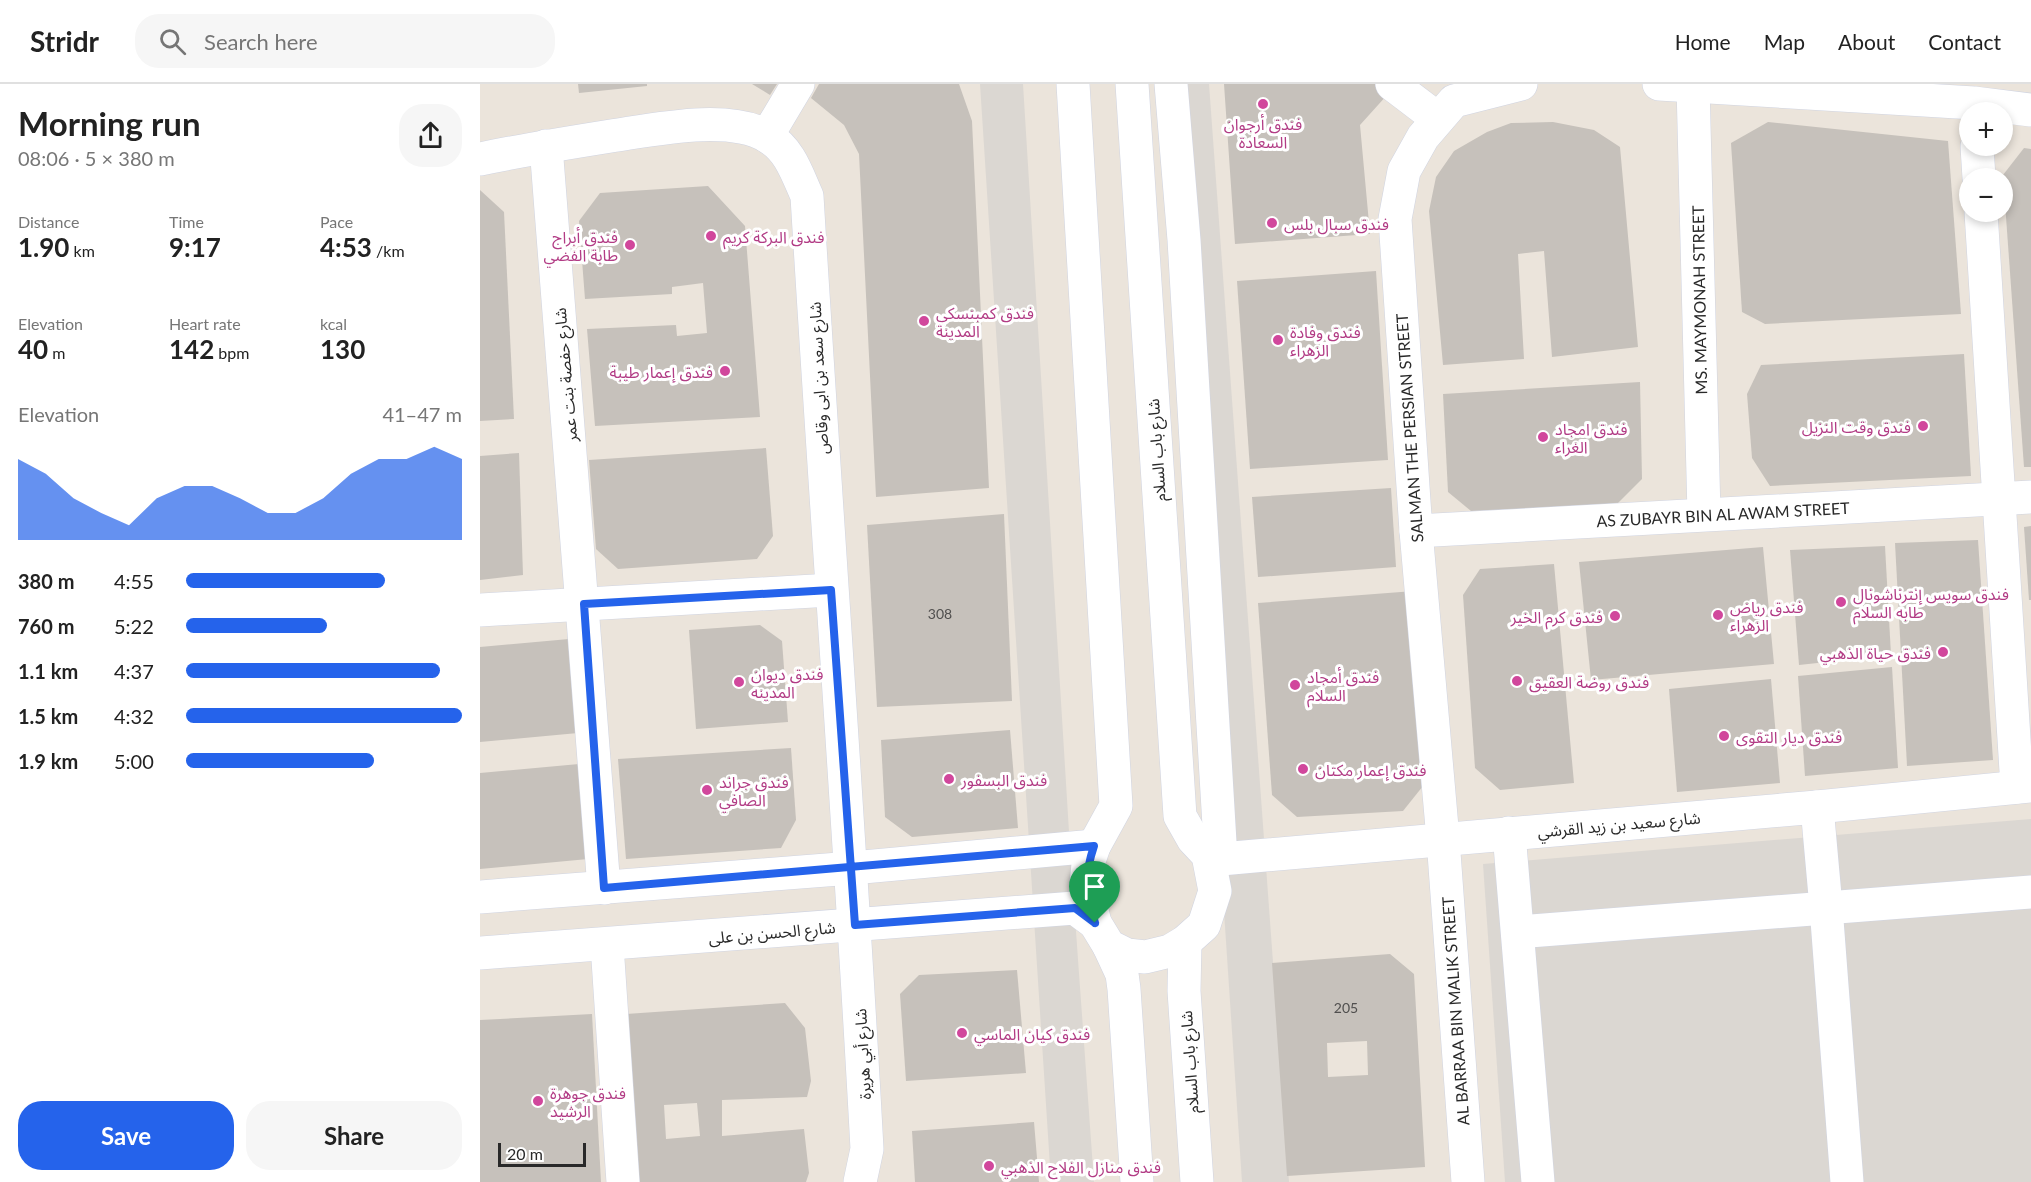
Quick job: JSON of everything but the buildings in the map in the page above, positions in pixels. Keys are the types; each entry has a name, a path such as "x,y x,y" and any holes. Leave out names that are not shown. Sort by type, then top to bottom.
{"street":[{"path":"767,136 798,84"},
{"path":"1073,84 1116,806 1094,846 1088,864 1086,886 1102,934 1122,974 1137,1182"},
{"name":"شارع باب السلام","path":"1132,84 1180,816 1193,839 1215,857"},
{"path":"1171,84 1184,240 1215,857 1215,891 1204,925 1185,942"},
{"path":"1392,84 1438,119"},
{"name":"SALMAN THE PERSIAN STREET","path":"1443,839 1416,531 1395,219 1404,171 1423,137 1454,101 1521,84"},
{"path":"1659,84 1959,107"},
{"name":"MS. MAYMONAH STREET","path":"1693,86 1704,514"},
{"path":"2013,109 2031,110"},
{"name":"شارع سعد بن ابى وقاص","path":"480,159 546,146 686,125 736,126 767,136 790,158 807,196 831,590 855,925"},
{"name":"شارع حفصة بنت عمر","path":"546,146 584,604 604,888"},
{"path":"1982,222 2015,498 2024,786"},
{"name":"AS ZUBAYR BIN AL AWAM STREET","path":"1416,531 2015,498"},
{"path":"480,610 831,590"},
{"name":"شارع سعيد بن زيد القرشي","path":"1215,857 1816,807 2024,786"},
{"path":"1816,807 1847,1182"},
{"path":"1509,833 1538,1182"},
{"name":"AL BARRAA BIN MALIK STREET","path":"1443,839 1468,1182"},
{"path":"480,897 852,868 1094,846"},
{"path":"1518,932 2031,892"},
{"name":"شارع الحسن بن على","path":"480,953 1075,908 1127,955 1145,957 1170,951 1185,942"},
{"name":"شارع أبي هريرة","path":"855,925 867,1149 860,1182"},
{"name":"شارع باب السلام","path":"1185,942 1184,991 1197,1182"},
{"path":"607,945 623,1182"}],"shaded area":[{"path":"980,84 1023,84 1070,848 1094,1182 1051,1182"},
{"path":"1169,84 1209,84 1289,1182 1242,1182"},
{"path":"2031,819 2031,1182 1505,1182 1483,864"}],"place":[{"name":"فندق أرجوان السعادة","path":"1263,104"},
{"name":"فندق سبال بلس","path":"1272,223"},
{"name":"فندق البركة كريم","path":"711,236"},
{"name":"فندق أبراج طابة الفضي","path":"630,245"},
{"name":"فندق كمبنسكي المدينة","path":"924,321"},
{"name":"فندق وفادة الزهراء","path":"1278,340"},
{"name":"فندق إعمار طيبة","path":"725,371"},
{"name":"فندق وقت النزيل","path":"1923,426"},
{"name":"فندق امجاد الغراء","path":"1543,437"},
{"name":"فندق سويس إنترناشونال طابه السلام","path":"1841,602"},
{"name":"فندق رياض الزهراء","path":"1718,615"},
{"name":"فندق كرم الخير","path":"1615,616"},
{"name":"فندق حياة الذهبي","path":"1943,652"},
{"name":"فندق روضة العقيق","path":"1517,681"},
{"name":"فندق ديوان المدينه","path":"739,682"},
{"name":"فندق أمجاد السلام","path":"1295,685"},
{"name":"فندق ديار التقوى","path":"1724,736"},
{"name":"فندق إعمار مكتان","path":"1303,769"},
{"name":"فندق البسفور","path":"949,779"},
{"name":"فندق جراند الصافي","path":"707,790"},
{"name":"فندق كيان الماسي","path":"962,1033"},
{"name":"فندق جوهرة الرشيد","path":"538,1101"},
{"name":"فندق منازل الفلاح الذهبي","path":"989,1166"}],"route":[{"path":"1095,923 1075,908 855,925 852,868 831,590 584,604 604,888 852,868 1094,846 1088,864 1086,886 1095,923"}]}
